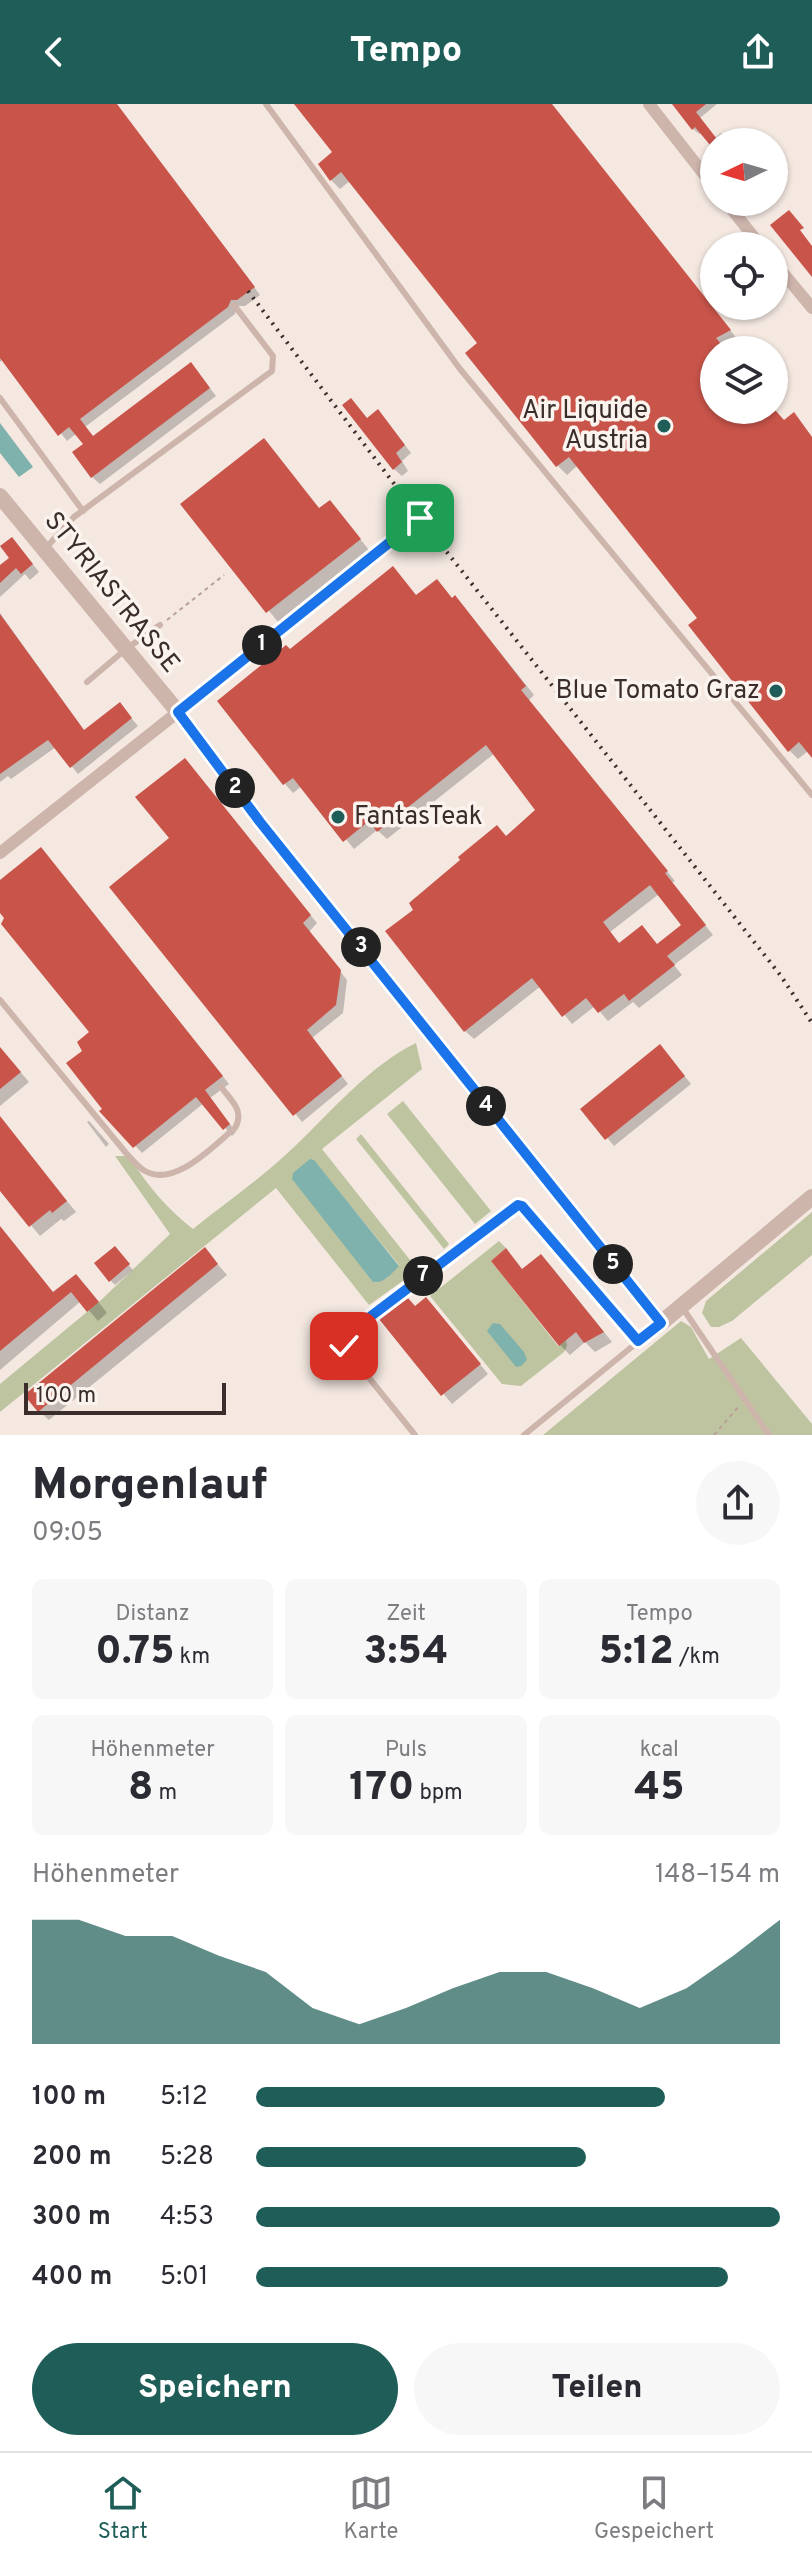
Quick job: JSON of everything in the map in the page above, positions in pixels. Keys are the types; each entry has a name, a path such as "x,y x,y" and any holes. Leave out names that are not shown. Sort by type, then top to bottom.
{"street":[{"path":"649,104 700,169"},
{"path":"737,216 750,232"},
{"path":"788,279 812,308"},
{"name":"STYRIASTRASSE","path":"0,496 178,712 260,822 661,1323"},
{"path":"0,853 178,712"},
{"path":"661,1323 812,1197"}],"lane":[{"path":"266,104 460,369 812,795"},
{"path":"44,550 74,517 272,371 273,356 234,305"},
{"path":"0,398 83,511"},
{"path":"178,712 440,502"},
{"path":"87,682 160,625"},
{"path":"0,1000 126,1153 145,1171 157,1175 191,1165 235,1128 240,1120 239,1113 221,1087"},
{"path":"415,1435 345,1348 344,1339 517,1206 522,1206 638,1341"},
{"path":"682,1307 769,1435"},
{"path":"524,1435 661,1323"}],"path":[{"path":"160,625 224,575"},
{"path":"714,1435 745,1399"}],"green space":[{"path":"416,1043 422,1069 322,1149 418,1270 369,1305 276,1188 0,1412 0,1384 99,1302 170,1234 115,1156 129,1156 158,1196 193,1229 270,1169 352,1090","holes":["312,1159 399,1265 387,1278 375,1283"]},
{"path":"403,1101 491,1211 475,1224 387,1114"},
{"path":"361,1134 449,1244 444,1249 356,1139"},
{"path":"812,1212 812,1255 732,1321 711,1327 702,1313 706,1301"},
{"path":"499,1241 506,1248 491,1261 558,1346 566,1340 567,1346 564,1352 521,1386 502,1384 430,1296"},
{"path":"681,1321 691,1327 709,1359 741,1338 812,1424 812,1435 543,1435"}],"water":[{"path":"0,423 33,467 19,477 0,453"},
{"path":"310,1159 314,1160 399,1266 384,1280 373,1282 292,1179 293,1173"},
{"path":"493,1323 500,1324 524,1352 527,1360 521,1366 516,1367 487,1331"}],"building":[{"path":"0,104 117,104 255,287 237,300 231,300 228,307 80,419 93,436 191,362 210,388 91,478 72,452 83,444 69,427 58,436 0,358"},
{"name":"Air Liquide Austria","path":"294,104 552,104 700,291 700,320 723,320 731,330 720,336 700,336 700,424 788,424 788,417 794,412 812,437 812,758 799,742 788,752 688,625 697,618 569,457 556,467 465,353 477,343 341,172 330,181 318,164 332,152"},
{"path":"672,104 706,104 696,112 708,128 700,128 700,133 695,127 692,130"},
{"path":"788,211 804,228 800,230 812,246 812,277 788,247 788,232 776,232 770,225 781,216 788,216"},
{"path":"351,398 367,418 378,409 405,445 396,453 402,462 393,470 342,405"},
{"path":"264,438 319,508 330,500 361,539 266,613 180,504"},
{"path":"12,537 33,564 21,574 16,568 0,583 0,565 9,558 0,546"},
{"path":"393,566 416,595 437,579 452,598 455,595 526,686 521,690 668,871 665,873 706,925 667,956 675,965 629,1001 624,994 598,1013 586,998 562,1017 532,978 464,1032 385,931 413,910 409,903 497,825 506,836 535,810 486,745 377,832 369,821 343,842 293,778 283,785 217,701 286,645 290,649","holes":["650,885 681,925 657,944 642,925 619,943 603,922"]},
{"path":"0,614 84,730 120,702 132,718 70,768 48,740 0,774"},
{"path":"185,758 311,915 303,923 341,970 336,1005 307,1030 342,1076 293,1116 109,887 169,838 135,797"},
{"path":"41,847 223,1076 205,1090 230,1124 223,1130 196,1097 133,1148 99,1111 102,1109 66,1063 82,1051 77,1042 89,1032 1,924 4,918 0,913 0,880"},
{"path":"660,1044 685,1076 605,1140 580,1109"},
{"path":"0,1047 21,1072 0,1089"},
{"path":"0,1116 67,1201 29,1227 0,1191"},
{"path":"0,1226 53,1292 76,1274 99,1302 87,1312 71,1292 0,1351"},
{"path":"115,1246 130,1264 109,1282 94,1263"},
{"path":"205,1247 218,1264 38,1412 24,1395"},
{"path":"506,1248 522,1269 541,1254 604,1332 584,1343 576,1332 559,1346 491,1261"},
{"path":"426,1297 481,1364 441,1396 379,1319 408,1298 415,1306"}],"railway":[{"path":"248,291 420,518 781,976 812,1023"}],"place":[{"name":"Air Liquide Austria","path":"664,426"},
{"name":"Blue Tomato Graz","path":"776,691"},
{"name":"FantasTeak","path":"338,817"}],"route":[{"path":"344,1346 346,1335 518,1205 638,1341 661,1323 260,822 178,712 420,518"}]}
